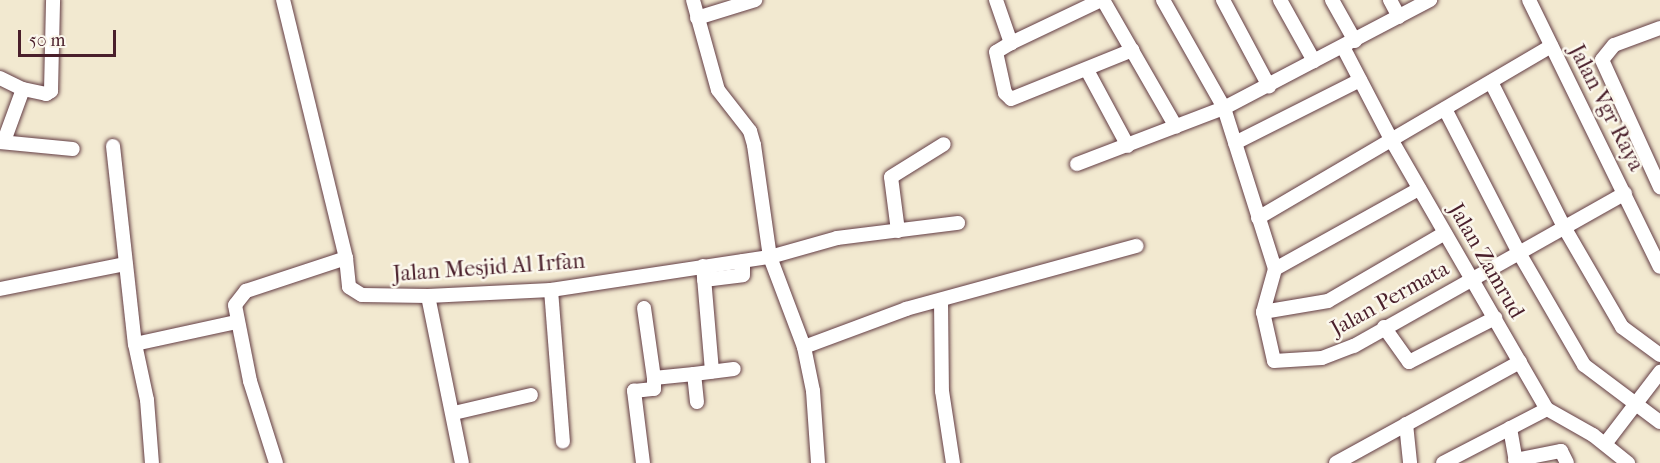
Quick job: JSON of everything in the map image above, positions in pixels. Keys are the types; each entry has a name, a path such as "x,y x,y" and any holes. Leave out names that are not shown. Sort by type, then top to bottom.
{"street":[{"path":"0,78 23,89 46,94 51,91 53,0"},
{"name":"Jalan Mesjid Al Irfan","path":"283,0 346,258 349,287 356,293 428,297 551,290 704,273 837,238 958,223"},
{"path":"693,0 718,90 750,131 754,145 770,257 804,347 813,391 818,463"},
{"path":"697,18 755,0"},
{"path":"996,0 1011,43"},
{"path":"1132,50 1087,70 1008,99 996,52 1102,0 1132,50 1176,126"},
{"path":"1163,0 1224,108 1275,269 1419,189"},
{"path":"1223,0 1269,86"},
{"path":"1280,0 1314,61"},
{"name":"Jalan Zamrud","path":"1332,0 1360,80 1392,141 1547,409 1605,444 1628,463"},
{"path":"1390,0 1399,17"},
{"path":"1077,164 1224,108 1430,0"},
{"name":"Jalan Vgr Raya","path":"1529,0 1660,267"},
{"path":"1660,28 1614,45 1602,60 1660,187"},
{"path":"1258,218 1551,46"},
{"path":"1087,70 1128,146"},
{"path":"1235,143 1360,80"},
{"path":"1491,82 1564,227 1622,327 1660,356"},
{"path":"23,89 2,141 73,148"},
{"path":"1445,109 1518,251 1584,365 1660,422"},
{"path":"898,231 891,177 944,144"},
{"path":"114,146 125,264 135,344 147,399 152,463"},
{"name":"Jalan Permata","path":"1275,269 1263,312 1271,357 1278,361 1322,358 1354,346 1518,251 1625,194"},
{"path":"1263,312 1328,301 1445,233"},
{"path":"804,347 840,331 941,300 1137,246"},
{"path":"276,463 236,322 235,304 246,291 346,258"},
{"path":"0,289 125,264"},
{"path":"704,273 712,372"},
{"path":"551,290 563,442"},
{"path":"428,297 454,413 462,463"},
{"path":"941,300 942,391 953,463"},
{"path":"644,308 654,378 654,389 634,391 644,463"},
{"path":"1384,327 1409,362 1495,318"},
{"path":"135,344 236,322"},
{"path":"1336,463 1351,460 1406,424 1520,362"},
{"path":"654,378 734,369"},
{"path":"1605,444 1660,372"},
{"path":"694,374 697,402"},
{"path":"454,413 531,395"},
{"path":"1443,463 1464,458 1510,428 1547,409"},
{"path":"1406,424 1410,463"},
{"path":"1510,428 1516,461 1561,451 1567,463"}]}
